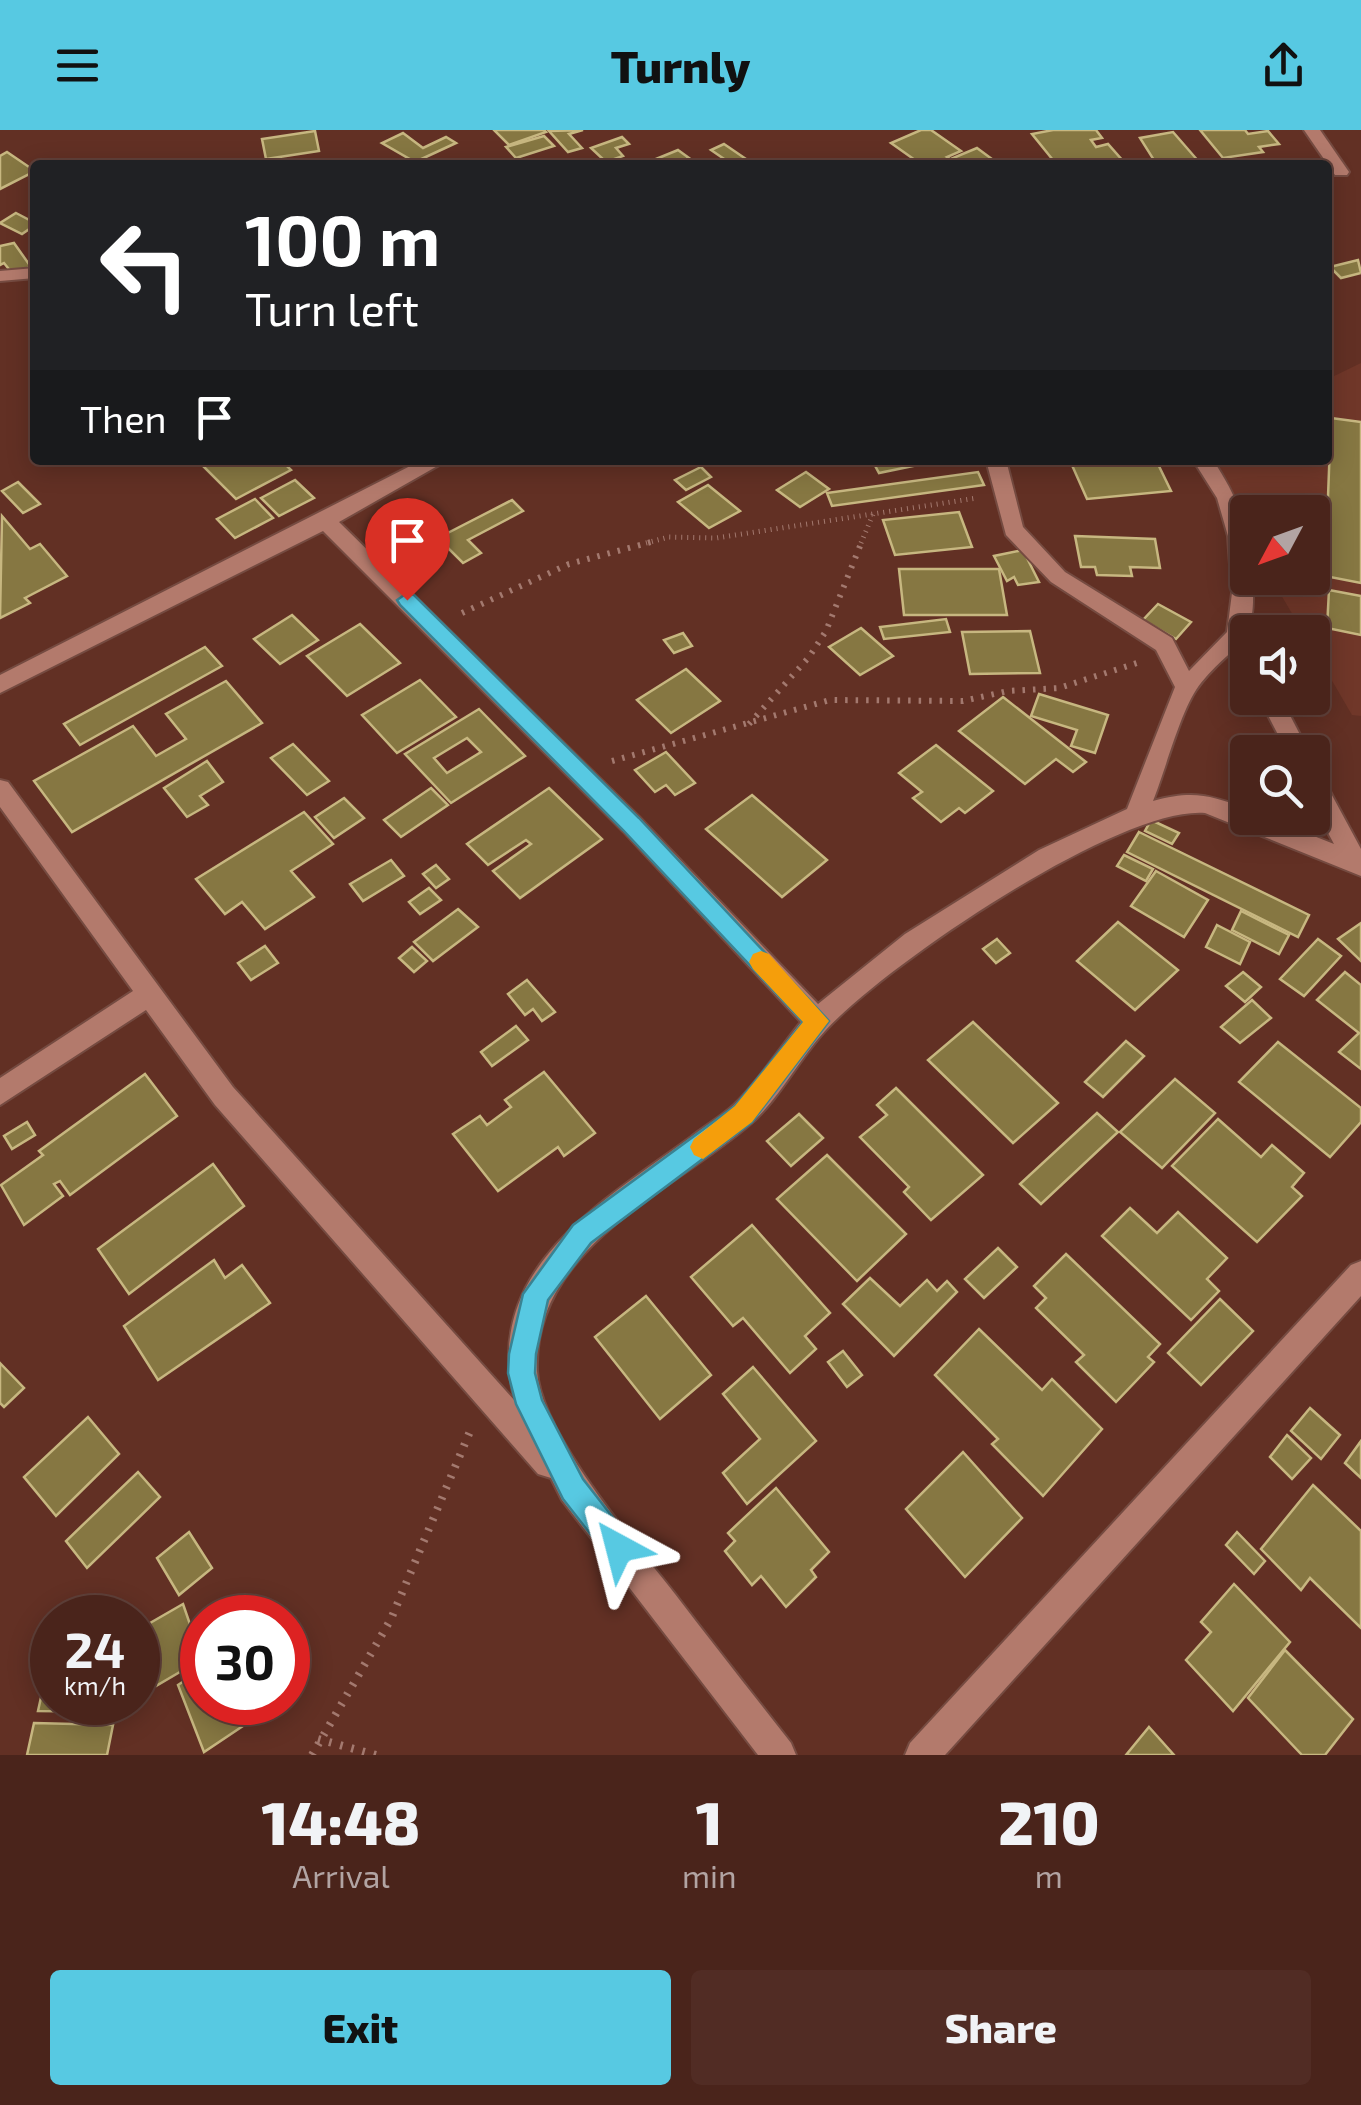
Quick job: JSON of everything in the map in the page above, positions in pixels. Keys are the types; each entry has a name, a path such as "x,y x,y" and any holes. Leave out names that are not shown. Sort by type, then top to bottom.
{"street":[{"path":"1312,130 1328,160"},
{"path":"1334,172 1361,171"},
{"path":"0,276 30,273"},
{"path":"0,684 325,522 429,465"},
{"path":"997,465 1013,530 1043,564 1090,600 1146,631 1170,651 1186,687"},
{"path":"1207,465 1227,498 1238,536 1243,594 1240,615"},
{"path":"325,522 578,770 818,1021"},
{"path":"1136,815 1186,687 1230,641"},
{"path":"0,789 224,1096 573,1489 779,1755"},
{"path":"573,1489 530,1404 522,1373 528,1316 536,1294 582,1234 744,1114 818,1021 958,912 1048,857 1164,805 1206,804 1358,865"},
{"path":"1330,813 1358,865"},
{"path":"0,1093 149,994"},
{"path":"922,1755 1361,1274"}],"path":[{"path":"434,627 569,564 669,537 716,538 1002,495"},
{"path":"748,725 809,657 826,631 874,512"},
{"path":"578,770 830,700 963,701 1060,688 1170,651"},
{"path":"312,1755 392,1619 472,1425"},
{"path":"318,1739 376,1755"}],"shaded area":[{"path":"1361,363 1361,716 1352,715 1330,677 1330,615 1293,615 1281,595 1330,595 1330,495 1230,495 1230,510 1204,465 1332,465 1332,377"}],"building":[{"path":"494,130 544,130 546,132 509,145"},
{"path":"583,130 569,134 582,148 568,152 549,131"},
{"path":"921,130 931,130 961,151 947,157 951,160 915,160 891,143"},
{"path":"1096,130 1102,138 1091,140 1096,147 1108,144 1122,160 1053,160 1032,134"},
{"path":"1200,130 1245,130 1248,134 1268,131 1279,144 1259,147 1263,152 1223,158"},
{"path":"315,131 319,151 266,159 262,139"},
{"path":"1173,132 1197,160 1154,160 1140,138"},
{"path":"403,133 423,148 446,137 456,143 412,160 382,143"},
{"path":"544,136 554,146 516,158 506,147"},
{"path":"622,137 629,144 616,148 623,156 612,160 604,160 591,148"},
{"path":"724,144 746,159 726,160 711,150"},
{"path":"977,148 993,160 956,160 953,158"},
{"path":"678,150 689,158 684,160 656,159"},
{"path":"7,152 30,168 30,174 0,189 0,156"},
{"path":"16,213 30,220 30,228 22,234 0,223"},
{"path":"14,243 30,267 12,273 4,263 0,265 0,246"},
{"path":"1358,260 1361,273 1341,278 1332,266"},
{"path":"1332,418 1361,422 1361,583 1330,577"},
{"path":"202,465 286,465 291,470 236,499"},
{"path":"875,465 918,465 879,473"},
{"path":"1072,465 1158,465 1171,491 1087,499"},
{"path":"701,467 711,477 686,490 675,480"},
{"path":"806,472 829,489 800,507 777,490"},
{"path":"978,472 984,485 832,506 827,493"},
{"path":"295,480 314,498 279,516 261,498"},
{"path":"18,482 40,504 23,513 2,491"},
{"path":"708,485 740,511 709,528 678,502"},
{"path":"255,499 273,518 235,538 217,519"},
{"path":"512,500 523,511 468,540 481,553 463,563 438,538"},
{"path":"959,512 972,547 895,555 883,520"},
{"path":"2,516 30,549 40,544 67,576 25,598 30,603 0,618"},
{"path":"1075,536 1155,539 1160,568 1130,567 1132,576 1097,575 1095,567 1081,567"},
{"path":"1023,550 1039,582 1018,585 1014,577 1007,581 994,556"},
{"path":"899,569 999,569 1007,615 904,615"},
{"path":"1330,590 1361,596 1361,635 1330,629"},
{"path":"1158,604 1191,622 1176,639 1143,620"},
{"path":"292,615 318,640 280,664 254,639"},
{"path":"946,619 950,632 884,639 880,627"},
{"path":"360,624 400,663 347,696 307,656"},
{"path":"861,628 893,656 860,675 829,647"},
{"path":"1030,631 1040,673 970,674 962,632"},
{"path":"683,633 692,646 674,653 664,640"},
{"path":"205,647 222,666 80,745 64,724"},
{"path":"686,669 720,701 671,733 637,700"},
{"path":"420,680 456,717 397,753 362,715"},
{"path":"226,681 262,723 72,832 34,781 133,726 156,756 186,739 166,714"},
{"path":"1039,694 1108,715 1095,753 1071,746 1077,730 1031,716"},
{"path":"1003,697 1086,762 1073,772 1056,759 1025,784 959,731"},
{"path":"479,709 525,756 451,803 405,754","holes":["467,738 481,752 447,773 434,758"]},
{"path":"293,744 329,781 307,795 271,758"},
{"path":"936,745 993,791 965,813 959,808 941,822 913,798 922,792 899,773"},
{"path":"666,752 695,783 675,795 666,785 655,792 635,770"},
{"path":"207,761 223,782 200,796 208,805 187,817 164,788"},
{"path":"431,788 448,805 401,837 384,820"},
{"path":"549,788 602,839 520,898 493,871 531,844 526,840 488,865 467,844"},
{"path":"752,795 827,860 782,897 706,829"},
{"path":"344,798 364,818 334,838 315,817"},
{"path":"304,812 333,844 291,871 314,897 265,929 242,902 225,914 196,879"},
{"path":"1151,820 1179,833 1172,844 1145,831"},
{"path":"1139,832 1309,915 1298,937 1127,852"},
{"path":"1124,855 1153,869 1146,881 1117,866"},
{"path":"391,860 404,876 363,901 350,884"},
{"path":"436,865 449,879 436,888 423,874"},
{"path":"1156,871 1208,900 1184,937 1131,906"},
{"path":"429,888 441,900 420,914 409,902"},
{"path":"458,909 478,927 433,961 414,942"},
{"path":"1241,911 1289,935 1279,954 1232,930"},
{"path":"1118,922 1178,970 1135,1010 1077,961"},
{"path":"1361,923 1361,961 1338,939"},
{"path":"1217,925 1250,942 1240,964 1206,947"},
{"path":"997,939 1010,953 996,963 983,949"},
{"path":"1318,939 1341,956 1304,996 1280,979"},
{"path":"265,946 278,963 251,980 238,963"},
{"path":"412,947 427,961 414,972 399,958"},
{"path":"1243,972 1261,987 1245,1002 1226,986"},
{"path":"1345,972 1361,985 1361,1069 1339,1052 1359,1033 1317,1000"},
{"path":"527,980 555,1012 542,1021 533,1009 525,1015 508,994"},
{"path":"1252,1000 1271,1018 1240,1043 1221,1027"},
{"path":"973,1022 1058,1103 1013,1143 928,1060"},
{"path":"516,1026 528,1040 492,1066 481,1052"},
{"path":"1126,1041 1144,1056 1103,1097 1085,1082"},
{"path":"1278,1042 1361,1108 1361,1122 1330,1157 1239,1082"},
{"path":"544,1072 595,1133 564,1156 558,1147 498,1191 453,1134 480,1116 487,1125 511,1107 505,1100"},
{"path":"145,1074 177,1116 70,1195 60,1181 54,1184 63,1196 24,1225 1,1185 43,1155 39,1151"},
{"path":"1175,1079 1215,1113 1162,1168 1120,1132"},
{"path":"896,1088 983,1175 931,1220 904,1192 909,1187 860,1137 887,1115 877,1105"},
{"path":"1097,1113 1118,1132 1041,1204 1020,1184"},
{"path":"799,1114 823,1138 791,1166 767,1141"},
{"path":"1218,1119 1261,1157 1272,1145 1304,1173 1292,1187 1302,1196 1257,1242 1172,1166"},
{"path":"27,1122 35,1135 12,1149 4,1136"},
{"path":"827,1155 906,1234 857,1281 777,1199"},
{"path":"213,1164 244,1206 129,1294 98,1249"},
{"path":"1130,1208 1157,1233 1178,1212 1227,1258 1207,1279 1219,1291 1191,1320 1102,1236"},
{"path":"752,1225 830,1313 805,1336 816,1349 790,1373 743,1318 733,1326 691,1277"},
{"path":"998,1248 1017,1267 984,1298 965,1279"},
{"path":"1066,1254 1160,1344 1148,1357 1154,1362 1116,1402 1076,1362 1084,1355 1036,1308 1046,1298 1034,1286"},
{"path":"214,1260 225,1278 242,1265 270,1303 158,1380 124,1326"},
{"path":"870,1278 900,1306 927,1280 937,1291 947,1281 957,1292 894,1356 843,1304"},
{"path":"646,1296 711,1375 660,1419 595,1337"},
{"path":"1220,1299 1253,1331 1201,1385 1168,1353"},
{"path":"979,1329 1042,1390 1052,1379 1102,1429 1043,1496 992,1444 998,1439 935,1375"},
{"path":"843,1351 862,1375 847,1387 828,1362"},
{"path":"0,1363 24,1388 4,1407 0,1403"},
{"path":"753,1367 816,1441 747,1504 723,1473 760,1439 723,1394"},
{"path":"1310,1408 1340,1435 1321,1459 1291,1431"},
{"path":"88,1417 119,1454 56,1516 24,1477"},
{"path":"1287,1435 1311,1458 1292,1479 1270,1457"},
{"path":"1361,1441 1361,1478 1345,1463"},
{"path":"963,1452 1022,1518 965,1577 906,1509"},
{"path":"138,1472 160,1497 87,1568 66,1541"},
{"path":"1313,1485 1361,1531 1361,1628 1310,1578 1301,1590 1261,1549"},
{"path":"776,1488 829,1552 811,1570 816,1577 786,1607 761,1576 752,1585 725,1551 735,1541 728,1533"},
{"path":"189,1532 212,1568 179,1595 157,1558"},
{"path":"1237,1532 1265,1561 1254,1574 1226,1545"},
{"path":"1234,1584 1290,1642 1233,1711 1186,1660 1211,1632 1201,1622"},
{"path":"180,1606 180,1672 160,1684 160,1617"},
{"path":"1285,1650 1353,1719 1325,1755 1302,1755 1248,1698"},
{"path":"34,1725 113,1725 107,1755 27,1755"},
{"path":"194,1725 244,1725 204,1752"},
{"path":"1149,1727 1174,1755 1126,1755"}],"slow traffic":[{"path":"703,1147 744,1114 818,1021 761,962"}],"route":[{"path":"407,600 631,824 818,1021 744,1114 582,1234 536,1294 522,1354 522,1373 530,1404 573,1489 619,1548"}]}
